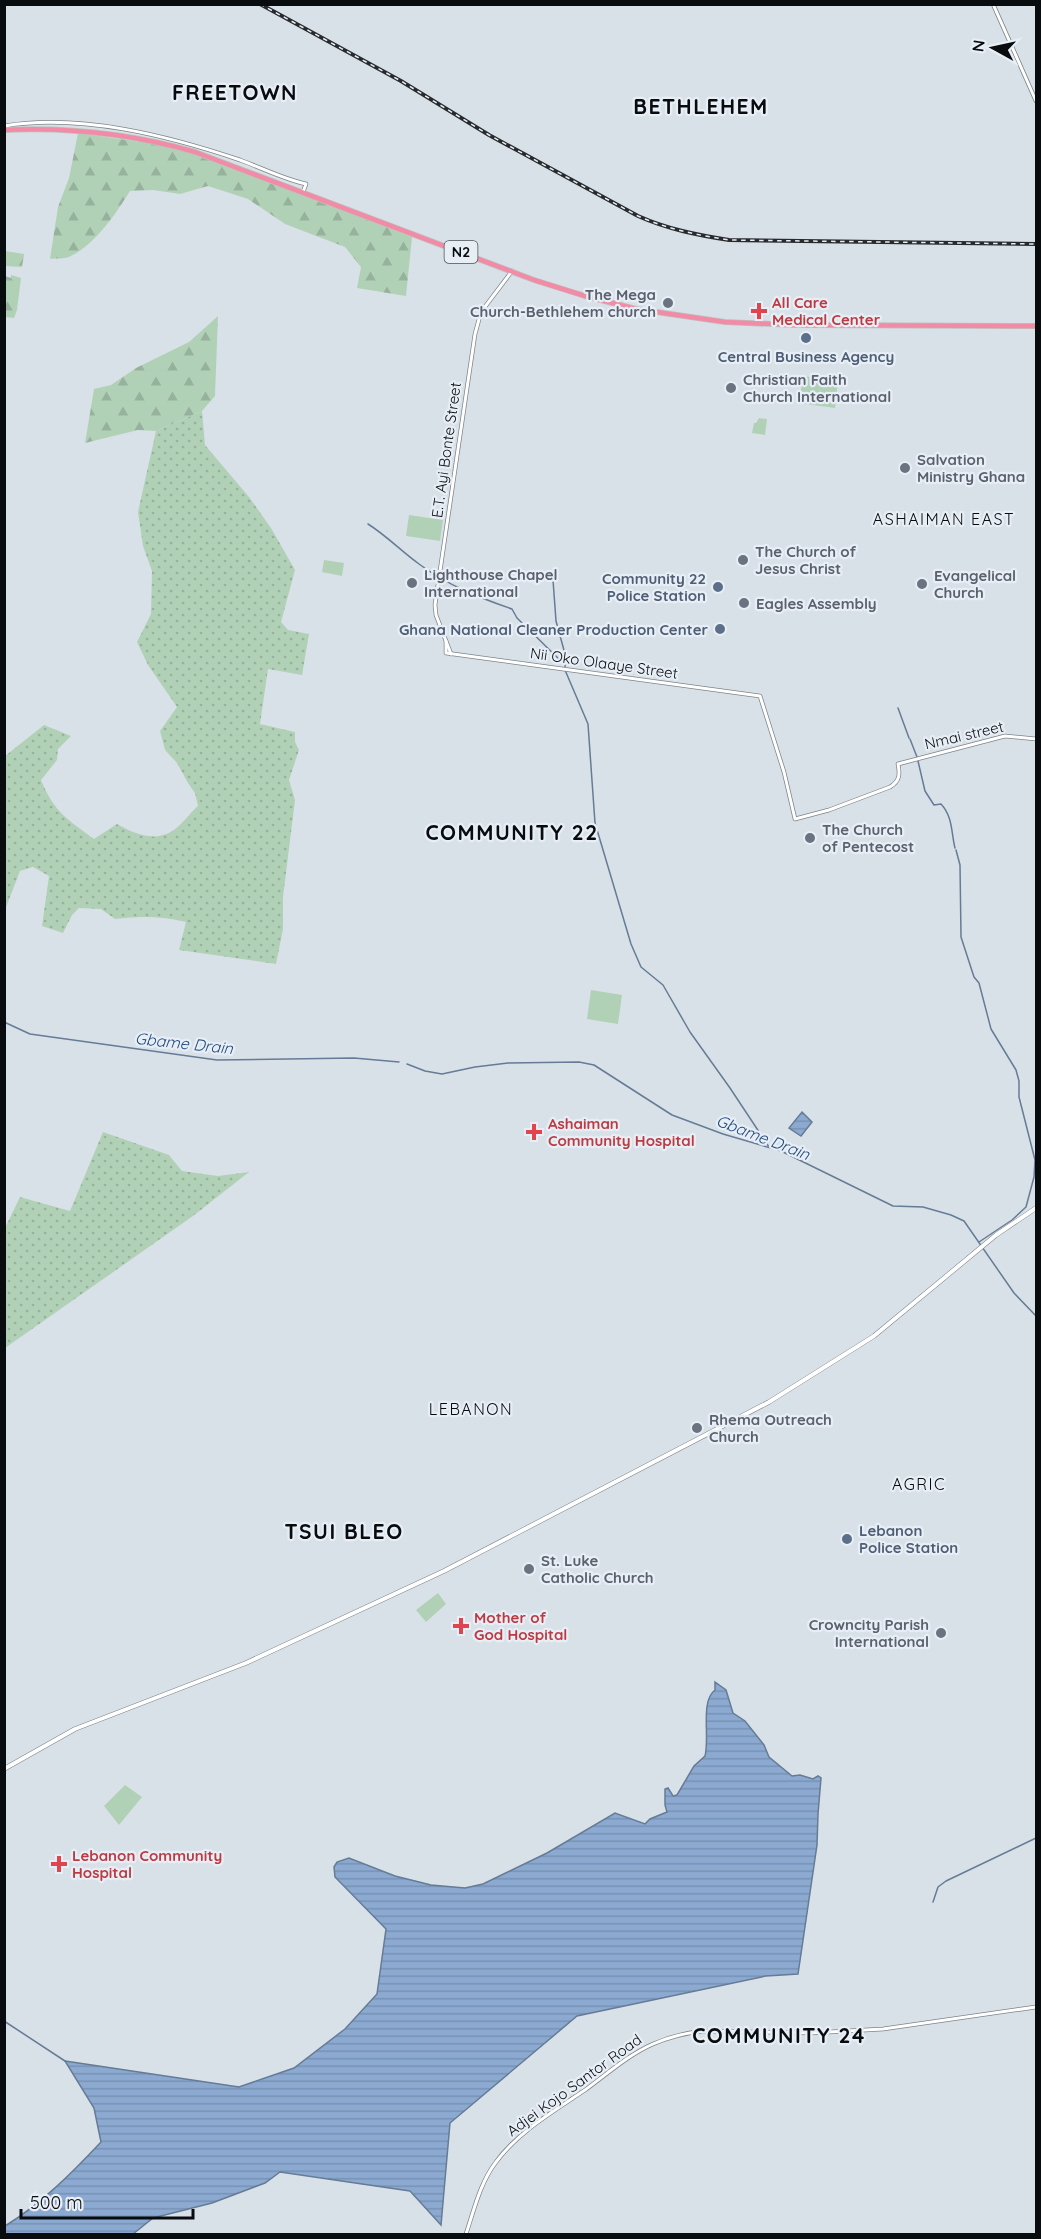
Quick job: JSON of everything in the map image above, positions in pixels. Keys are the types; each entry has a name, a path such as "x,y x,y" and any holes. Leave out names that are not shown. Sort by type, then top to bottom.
{"highway":[{"name":"N2","path":"4,128 73,130 154,141 212,157 512,271 601,301 683,317 783,325 927,326 946,323 1036,326"}],"main road":[{"path":"4,1769 75,1729 246,1663 438,1573 769,1402 875,1335 978,1250 1036,1208"}],"street":[{"path":"993,4 1036,101"},
{"path":"4,128 20,123 73,124 141,132 213,152 306,184 303,192"},
{"name":"E.T. Ayi Bonte Street","path":"451,654 436,615 435,605 475,334 481,312 512,271"},
{"name":"Nii Oko Olaaye Street","path":"446,641 446,653 451,654 760,696 784,772 795,819 829,810 890,788 899,776 898,764"},
{"name":"Nmai street","path":"898,764 1005,736 1036,739"},
{"name":"Adjei Kojo Santor Road","path":"466,2235 483,2184 506,2150 532,2127 626,2060 654,2043 686,2033 702,2031 804,2033 883,2029 1036,2007"}],"green space":[{"path":"78,133 163,145 203,157 412,237 406,296 357,288 361,267 345,247 285,224 248,199 208,186 180,194 153,190 130,191 111,219 87,245 69,257 50,259 58,207 69,178"},
{"path":"5,251 24,254 22,267 5,266"},
{"path":"11,275 21,278 14,318 5,317 5,276 11,278"},
{"path":"218,316 215,396 202,411 156,431 138,430 85,443 94,389 111,385 136,368 189,342"},
{"path":"803,376 838,381 835,408 799,403"},
{"path":"202,411 205,445 249,497 271,528 295,570 281,622 288,630 309,634 302,675 268,669 260,724 295,732 295,742 299,750 289,780 295,800 283,897 283,929 276,964 179,950 186,922 168,919 142,917 115,919 101,909 79,908 72,915 63,933 42,926 49,876 33,867 20,871 5,910 5,756 44,725 71,736 58,749 57,760 41,780 56,807 94,839 117,824 143,835 164,835 178,827 198,806 195,793 177,763 165,750 160,731 177,707 148,665 137,642 151,614 152,571 143,546 138,512 156,431"},
{"path":"759,418 767,419 765,435 752,433 754,423"},
{"path":"409,515 443,520 440,541 406,536"},
{"path":"324,560 344,563 342,576 322,572"},
{"path":"591,990 622,995 618,1024 587,1019"},
{"path":"103,1132 169,1155 182,1171 218,1176 249,1172 193,1216 5,1348 5,1228 20,1197 70,1211"},
{"path":"438,1593 446,1604 426,1622 416,1610"},
{"path":"125,1785 142,1797 119,1825 104,1806"}],"water":[{"path":"802,1112 812,1122 801,1136 789,1128"},
{"path":"715,1682 726,1690 733,1713 745,1721 764,1745 769,1757 792,1776 821,1778 817,1845 798,1974 766,1976 577,2016 450,2123 441,2225 410,2191 280,2172 265,2183 212,2203 153,2218 133,2234 5,2234 5,2226 56,2187 101,2142 94,2108 65,2061 239,2087 294,2068 345,2029 377,1994 386,1929 335,1877 334,1867 337,1862 349,1858 395,1876 431,1885 465,1888 483,1884 547,1853 615,1813 645,1824 650,1819 667,1812 665,1789 668,1788 673,1796 677,1795 694,1766 705,1756 708,1702 715,1690"}],"waterway":[{"path":"368,524 419,564 452,585 512,609 517,618 564,664"},
{"path":"553,580 556,621 565,654 565,670 588,724 595,823 631,944 641,967 663,985 690,1032 769,1147"},
{"path":"898,708 909,738"},
{"path":"910,739 917,757"},
{"path":"918,761 925,791 934,805 941,804 948,814 955,848"},
{"path":"956,850 960,865 961,937 974,977 979,983 991,1029 1016,1070 1019,1097 1035,1160 1034,1177 1026,1207 1012,1220 979,1242"},
{"name":"Gbame Drain","path":"4,1022 30,1034 217,1060 354,1058 399,1062"},
{"name":"Gbame Drain","path":"407,1064 442,1074 508,1063 579,1062 594,1065 672,1115 723,1134 781,1151 893,1206 923,1207 964,1221 1014,1293 1036,1316"},
{"name":"Gbame Drain","path":"933,1902 938,1887 946,1881 1036,1838"},
{"path":"4,2021 65,2061"}],"railway":[{"path":"260,4 401,81 489,135 638,216 671,228 729,240 1036,244"}],"place":[{"name":"The Mega Church-Bethlehem church","path":"668,303"},
{"name":"All Care Medical Center","path":"759,311"},
{"name":"Central Business Agency","path":"806,338"},
{"name":"Christian Faith Church International","path":"731,388"},
{"name":"Salvation Ministry Ghana","path":"905,468"},
{"name":"The Church of Jesus Christ","path":"743,560"},
{"name":"Lighthouse Chapel International","path":"412,583"},
{"name":"Evangelical Church","path":"922,584"},
{"name":"Community 22 Police Station","path":"718,587"},
{"name":"Eagles Assembly","path":"744,603"},
{"name":"Ghana National Cleaner Production Center","path":"720,629"},
{"name":"The Church of Pentecost","path":"810,838"},
{"name":"Ashaiman Community Hospital","path":"534,1132"},
{"name":"Rhema Outreach Church","path":"697,1428"},
{"name":"Lebanon Police Station","path":"847,1539"},
{"name":"St. Luke Catholic Church","path":"529,1569"},
{"name":"Mother of God Hospital","path":"461,1626"},
{"name":"Crowncity Parish International","path":"941,1633"},
{"name":"Lebanon Community Hospital","path":"59,1864"}],"district":[{"name":"FREETOWN","path":"235,92"},
{"name":"BETHLEHEM","path":"701,106"},
{"name":"ASHAIMAN EAST","path":"944,519"},
{"name":"COMMUNITY 22","path":"512,832"},
{"name":"LEBANON","path":"471,1409"},
{"name":"AGRIC","path":"919,1484"},
{"name":"TSUI BLEO","path":"344,1531"},
{"name":"COMMUNITY 24","path":"779,2035"}]}
